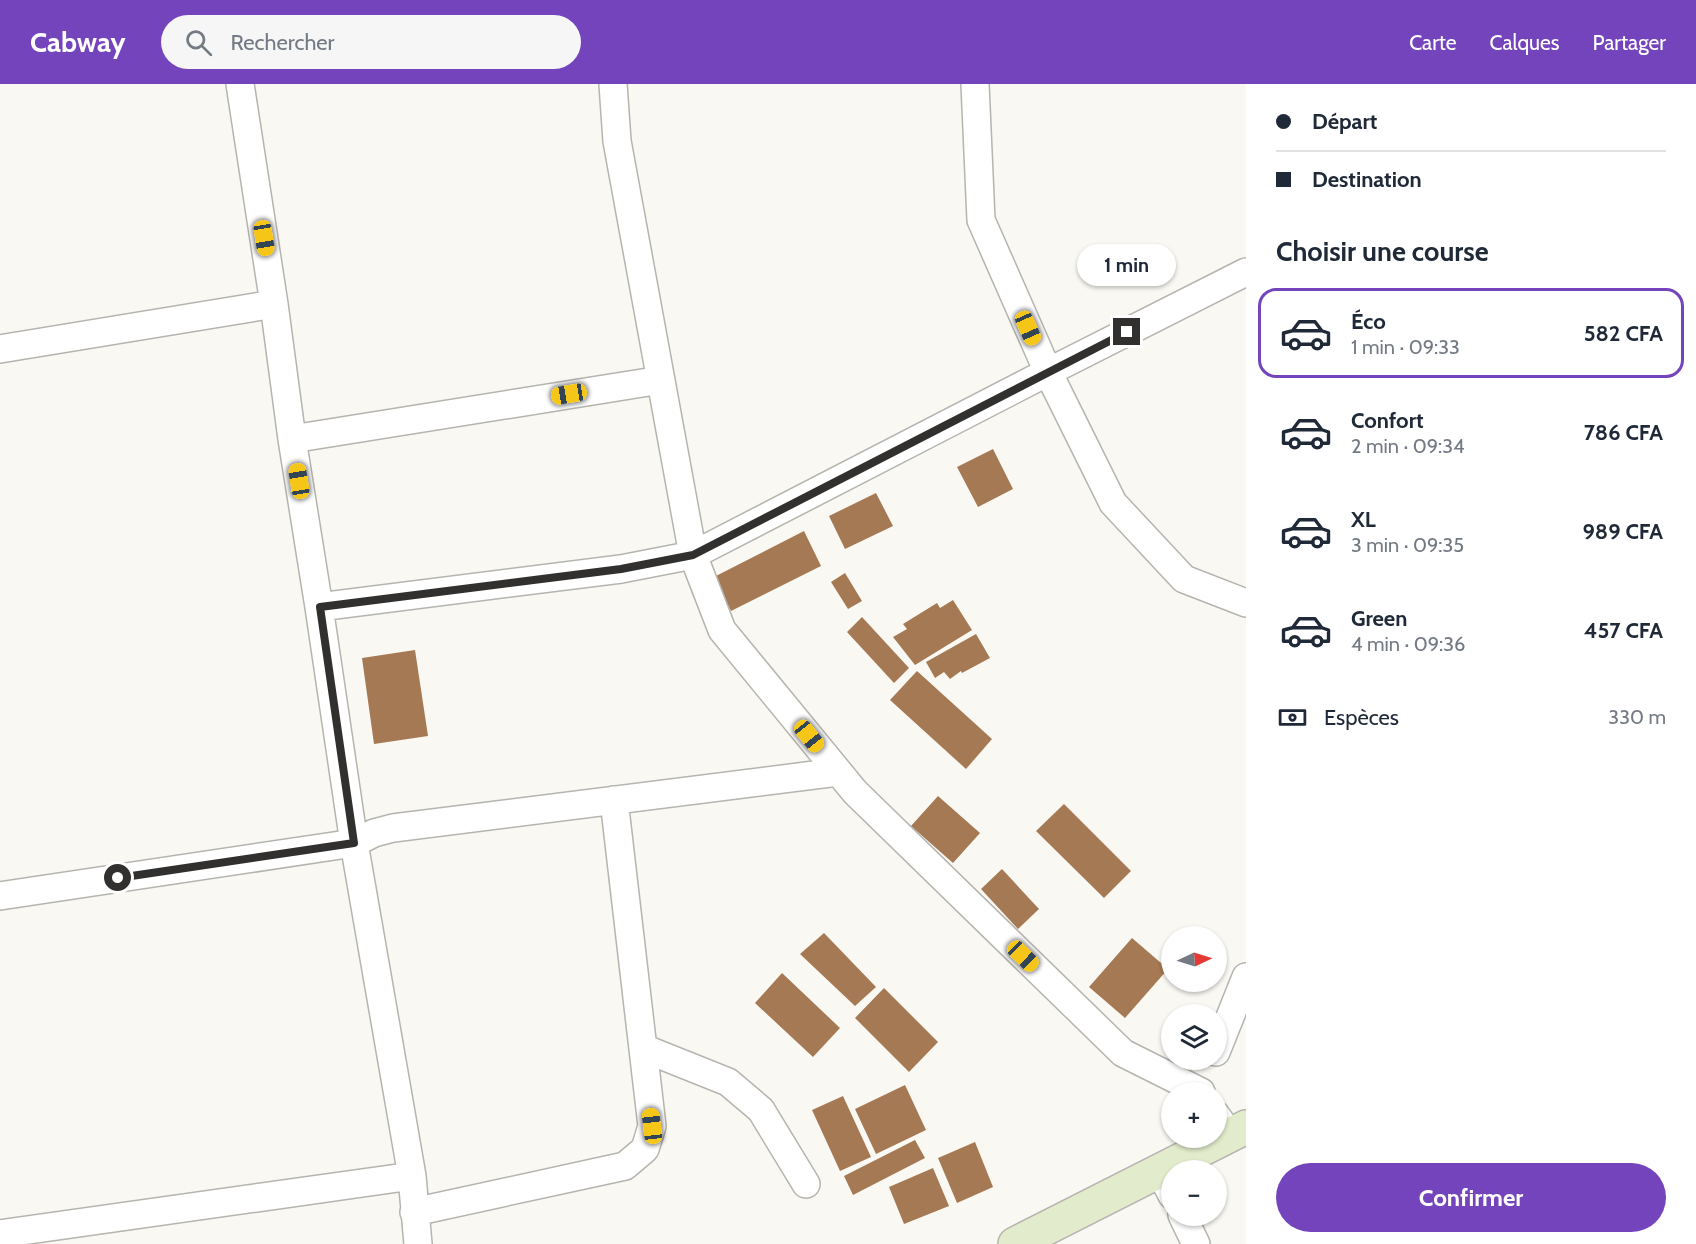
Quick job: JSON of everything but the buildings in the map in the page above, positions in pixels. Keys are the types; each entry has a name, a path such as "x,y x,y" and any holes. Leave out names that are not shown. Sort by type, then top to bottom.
{"main road":[{"path":"1192,1160 1231,1125"},
{"path":"1015,1244 1161,1185"}],"street":[{"path":"240,84 354,843 412,1176 418,1244"},
{"path":"613,84 616,141 693,555 722,630 864,801 1124,1053 1181,1082"},
{"path":"975,84 981,220 1048,372 1113,502 1184,579 1246,603"},
{"path":"320,607 621,569 693,555 1246,272"},
{"path":"0,349 274,304"},
{"path":"292,439 662,380"},
{"path":"0,896 354,843 374,833 393,828 838,772"},
{"path":"414,1212 625,1166 645,1149 652,1126 614,800"},
{"path":"1227,1024 1246,977"},
{"path":"643,1048 728,1082 761,1110 806,1184"},
{"path":"0,1234 412,1176"},
{"path":"1187,1226 1196,1244"}],"route":[{"path":"118,878 354,843 320,607 621,569 693,555 1127,332"}]}
